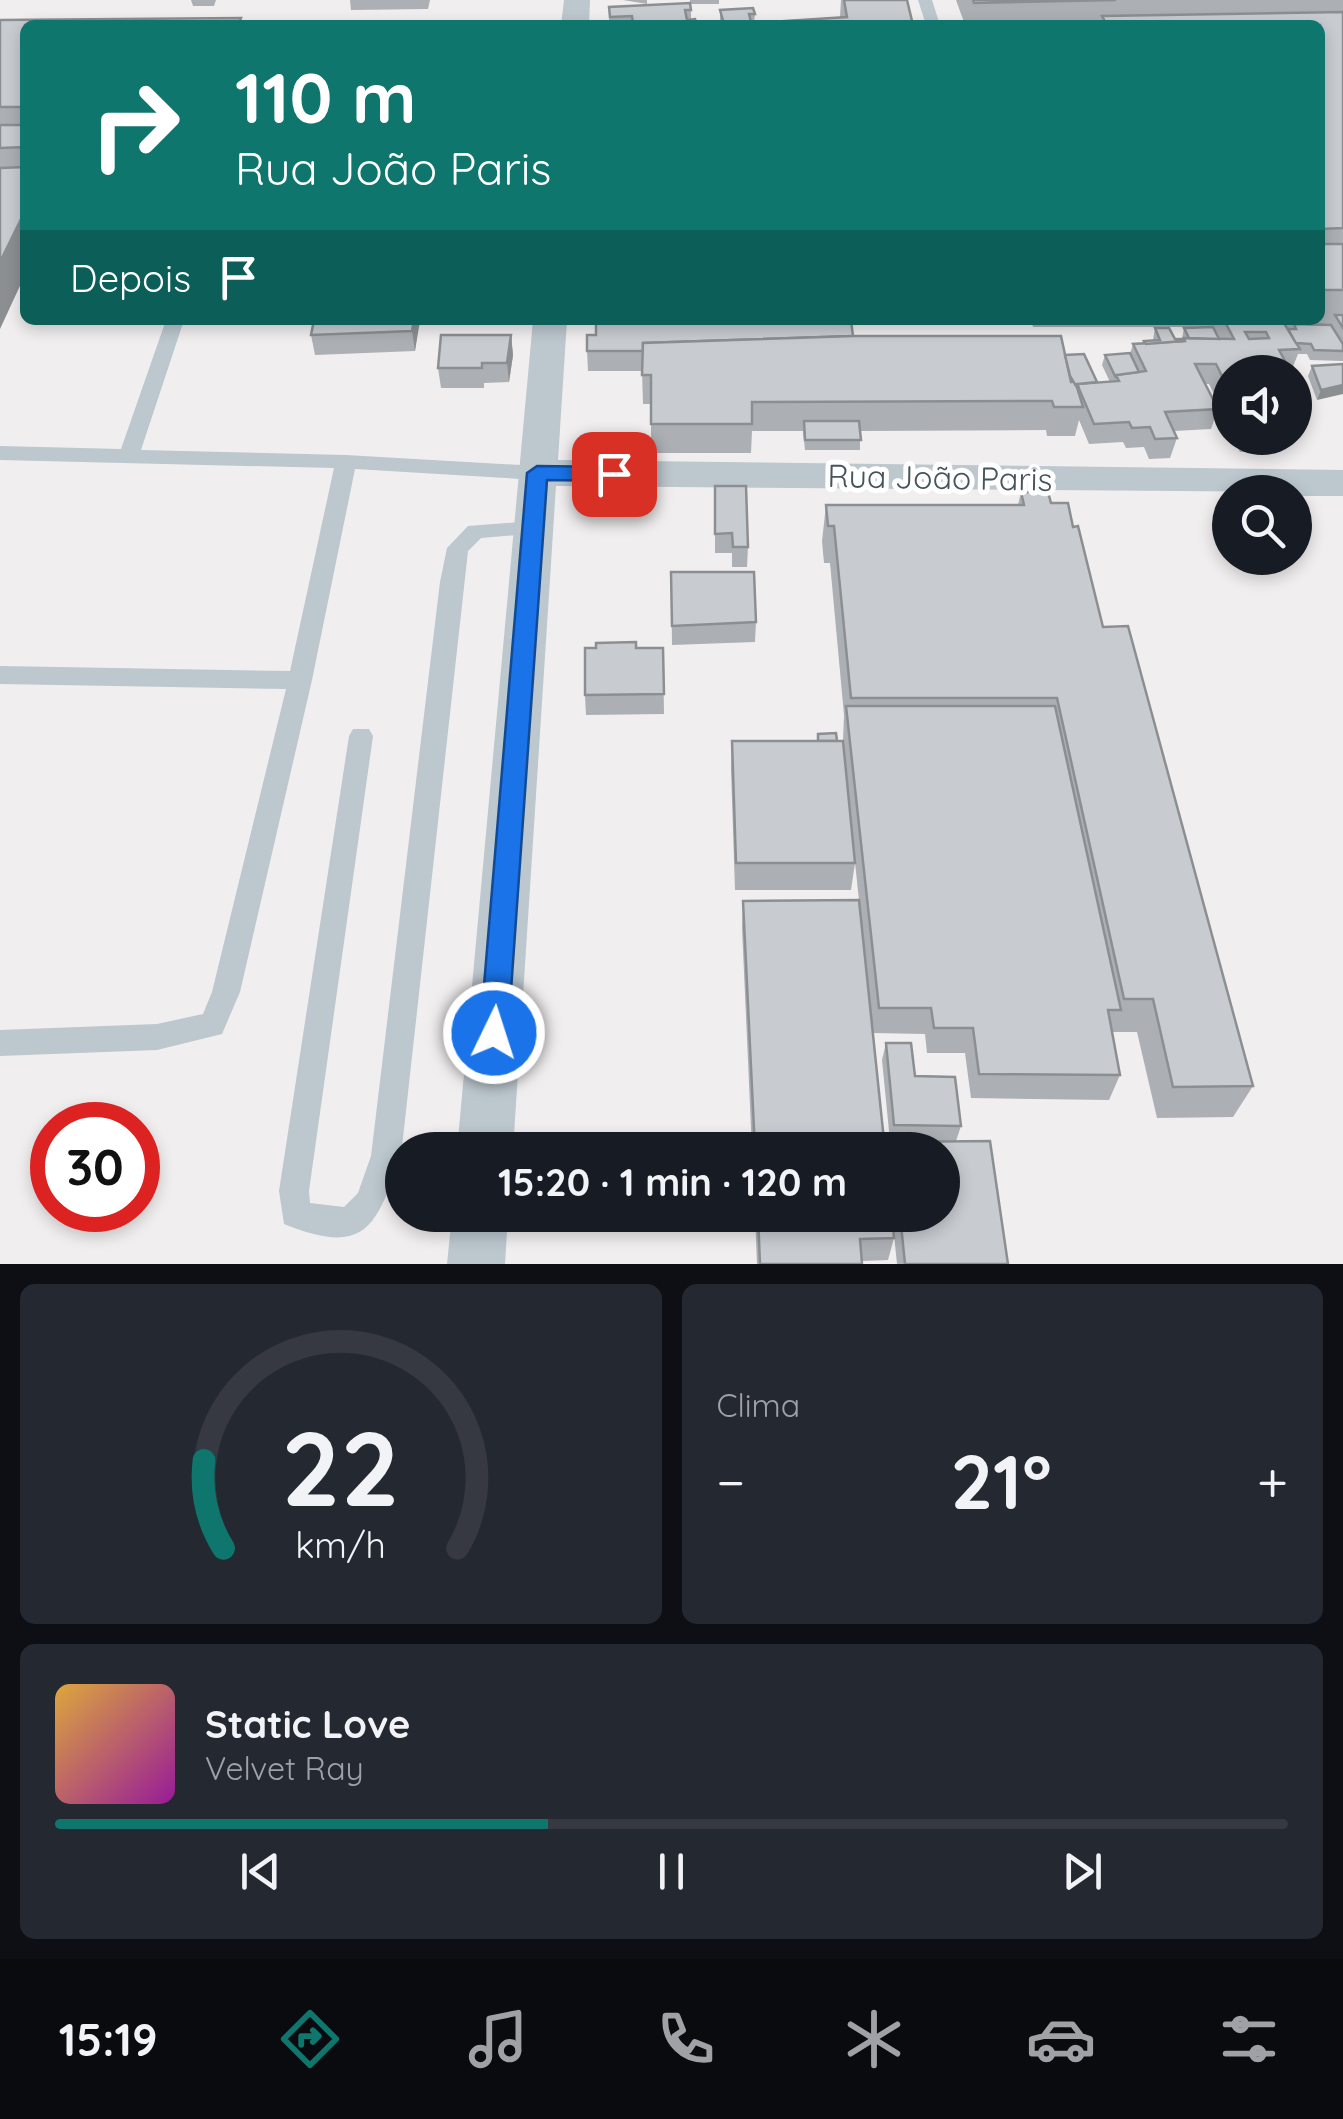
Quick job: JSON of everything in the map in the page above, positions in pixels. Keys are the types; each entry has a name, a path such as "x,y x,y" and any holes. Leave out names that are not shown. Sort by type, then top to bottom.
{"street":[{"path":"485,1132 550,325"},
{"name":"Rua João Paris","path":"537,473 1343,483"},
{"path":"476,1264 479,1232"}],"lane":[{"path":"129,456 173,325"},
{"path":"0,452 346,462 537,473"},
{"path":"0,1043 157,1038 212,1024 226,992 300,680 346,462"},
{"path":"360,736 294,1191 294,1213 322,1222 350,1222 360,1212 368,1203 386,1156 458,548 475,531 533,528"},
{"path":"0,675 300,680"}],"building":[{"path":"844,0 907,0 912,20 800,20 847,17"},
{"path":"973,0 1116,0 974,3"},
{"path":"690,3 691,10 685,10 687,20 633,20 632,16 610,17 609,7"},
{"path":"753,8 755,14 749,14 750,20 723,20 720,10"},
{"path":"1343,12 1343,228 1325,229 1325,20 1104,20 1102,16"},
{"path":"241,18 20,20 20,107 0,107 0,20"},
{"path":"0,125 20,125 20,147 0,148"},
{"path":"20,167 20,221 0,262 0,168"},
{"path":"1325,244 1343,244 1343,290 1325,290"},
{"path":"313,325 413,325 412,331 311,335"},
{"path":"596,325 852,325 853,336 643,343 643,351 587,351 587,335 596,335"},
{"path":"1227,325 1285,325 1300,349 1279,350 1282,355 1212,355 1212,364 1195,364 1212,397 1212,409 1165,412 1177,438 1155,439 1150,427 1132,428 1129,422 1094,424 1077,384 1119,381 1116,375 1146,371 1133,344 1185,341 1184,338 1234,339","holes":["1245,332 1266,332 1269,338 1249,339"]},
{"path":"1294,325 1331,325 1343,351 1314,350 1311,344 1296,343 1288,329 1296,329"},
{"path":"1213,327 1219,339 1189,338 1184,328"},
{"path":"1155,328 1169,328 1175,339 1184,339 1146,344 1144,341 1160,340"},
{"path":"441,335 511,335 507,363 482,363 482,368 438,368"},
{"path":"854,336 1061,336 1071,382 1075,381 1083,407 1054,407 1052,401 752,402 752,424 651,424 651,375 642,375 643,343"},
{"path":"1130,353 1139,372 1116,378 1105,355"},
{"path":"1084,354 1097,382 1076,386 1065,355"},
{"path":"1343,364 1343,385 1321,390 1312,366"},
{"path":"804,421 859,421 861,440 805,440"},
{"path":"715,486 746,486 748,547 733,547 732,533 715,534"},
{"path":"1021,492 1048,492 1051,503 1068,503 1073,527 1078,526 1103,627 1128,626 1253,1086 1173,1087 1153,999 1124,999 1057,698 851,698 834,526 828,526 826,505 1024,505"},
{"path":"671,572 754,572 756,622 672,626"},
{"path":"636,642 636,648 663,648 664,694 585,695 585,648 596,648 596,643"},
{"path":"846,706 1055,706 1121,1010 1108,1010 1120,1075 979,1074 973,1028 934,1028 931,1008 879,1008"},
{"path":"836,733 837,741 818,741 818,734"},
{"path":"732,741 843,741 855,863 736,863"},
{"path":"859,900 883,1132 754,1132 743,901"},
{"path":"886,1043 911,1043 915,1076 955,1077 961,1126 894,1125"},
{"path":"960,1141 990,1141 1008,1264 905,1264 902,1232 960,1232"},
{"path":"759,1232 893,1232 894,1238 860,1239 862,1264 760,1264"}],"route":[{"path":"494,1033 537,473 614,474"}]}
